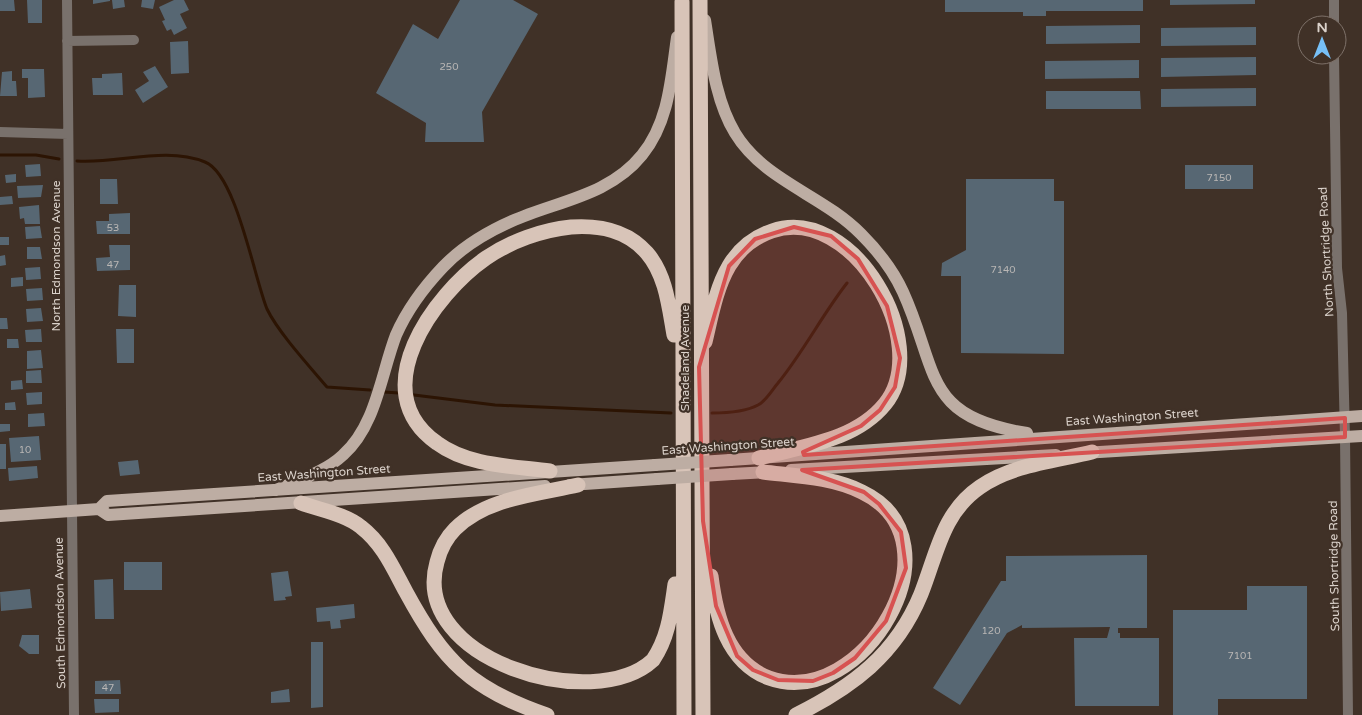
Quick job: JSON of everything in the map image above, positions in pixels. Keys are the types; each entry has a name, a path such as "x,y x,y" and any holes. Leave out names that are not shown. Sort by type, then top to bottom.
{"highway":[{"name":"Shadeland Avenue","path":"701,0 700,368 703,521 703,715"},
{"name":"Shadeland Avenue","path":"682,1 684,715"},
{"path":"550,471 495,464 454,453 436,443 427,435 411,411 406,378 408,362 414,345 427,319 446,294 475,266 514,243 546,232 587,226 617,232 632,240 646,252 657,269 668,298 682,373"},
{"path":"700,368 711,317 725,274 739,252 755,238 782,228 796,227 818,230 841,242 872,277 887,306 897,341 900,365 891,395 872,418 854,430 761,465"},
{"path":"796,715 846,688 864,674 888,649 916,605 940,536 950,517 971,494 1002,475 1092,452"},
{"path":"703,521 716,606 729,644 737,656 762,675 789,682 813,681 829,675 846,665 874,637 899,595 906,563 901,532 889,514 864,492 832,481 761,465"},
{"path":"524,687 485,665 448,628 440,615 435,595 436,564 442,548 452,532 476,514 513,500 578,485"},
{"path":"301,503 359,525 374,538 385,553 433,640 459,668 499,696 547,715"},
{"path":"611,693 631,684 642,674 654,660 664,641 671,616 682,533"}],"main road":[{"path":"701,0 720,97 733,130 746,150 768,170 850,224 874,248 894,275 903,293 932,374 942,391 955,405 974,419 996,428 1050,436"},
{"path":"276,490 329,466 344,455 357,440 366,422 402,324 422,292 447,263 466,247 499,227 604,187 628,170 641,156 655,135 666,108 682,1"},
{"name":"East Washington Street","path":"0,516 99,509 108,515 732,474 761,465 1050,436 1362,416"},
{"name":"East Washington Street","path":"99,509 107,501 730,460 761,465 1092,452 1362,436"}],"street":[{"name":"North Edmondson Avenue","path":"66,0 71,511"},
{"path":"1334,0 1334,15"},
{"path":"67,41 134,40"},
{"name":"North Shortridge Road","path":"1334,65 1336,234 1342,313 1345,418"},
{"path":"0,132 68,134"},
{"name":"South Shortridge Road","path":"1345,418 1348,715"},
{"name":"South Edmondson Avenue","path":"71,511 74,715"}],"highlighted area":[{"path":"794,227 831,236 858,259 887,306 900,358 895,387 880,410 861,426 803,452 804,455 1345,418 1345,437 802,470 864,492 879,504 901,532 906,568 886,621 855,658 833,673 813,681 778,680 753,670 737,656 716,606 703,521 699,367 729,266 755,239"}],"building":[{"path":"0,0 14,0 15,11 0,11"},
{"path":"27,0 42,0 42,23 28,23"},
{"path":"93,0 110,0 110,1 93,4"},
{"path":"112,0 124,0 125,7 113,9"},
{"path":"142,0 155,0 153,9 141,7"},
{"path":"174,0 184,0 189,10 180,14 187,28 174,35 171,29 167,31 162,21 165,20 159,7"},
{"path":"460,0 513,0 538,14 482,112 484,142 425,142 426,123 376,93 413,24 438,39"},
{"path":"945,0 1143,0 1143,11 1046,11 1046,16 1023,16 1023,12 945,12"},
{"path":"1170,0 1255,0 1255,4 1170,5"},
{"path":"1140,25 1140,43 1046,44 1046,26"},
{"path":"1256,27 1256,45 1161,46 1161,28"},
{"path":"188,41 189,73 171,74 170,42"},
{"path":"1256,57 1256,75 1161,77 1161,58"},
{"path":"1139,60 1139,78 1045,79 1045,61"},
{"path":"155,66 168,87 143,103 135,90 149,81 143,72"},
{"path":"22,69 44,69 45,97 28,98 28,78 22,78"},
{"path":"12,71 12,81 16,81 17,96 0,96 2,72"},
{"path":"122,73 123,95 93,95 92,78 102,78 102,74"},
{"path":"1256,88 1256,106 1161,107 1161,89"},
{"path":"1046,91 1140,91 1141,109 1046,109"},
{"path":"40,164 41,176 26,177 25,165"},
{"path":"1185,165 1253,165 1253,189 1185,189"},
{"path":"16,174 16,182 6,183 5,175"},
{"path":"100,179 117,179 118,204 100,204"},
{"path":"966,179 1054,179 1054,201 1064,201 1064,354 961,353 961,276 941,276 942,263 966,250"},
{"path":"43,185 41,197 18,198 17,186"},
{"path":"12,196 13,204 0,205 0,197"},
{"path":"39,205 40,224 25,224 24,218 20,219 19,207"},
{"path":"130,213 130,234 97,234 96,221 109,221 109,214"},
{"path":"40,226 42,238 26,239 25,227"},
{"path":"0,237 9,237 9,245 0,245"},
{"path":"109,245 130,245 130,270 97,271 96,258 110,257"},
{"path":"27,247 40,247 42,259 27,259"},
{"path":"5,255 6,265 0,266 0,256"},
{"path":"40,267 41,279 26,280 25,268"},
{"path":"23,277 23,286 11,287 11,278"},
{"path":"119,285 136,285 136,317 118,316"},
{"path":"42,288 43,300 27,301 26,289"},
{"path":"41,308 43,321 27,322 26,309"},
{"path":"0,318 7,318 8,329 0,329"},
{"path":"41,329 42,342 26,342 25,330"},
{"path":"116,329 134,329 134,363 117,363"},
{"path":"7,339 18,339 19,348 7,348"},
{"path":"41,350 43,368 27,369 27,351"},
{"path":"41,370 42,383 26,383 26,371"},
{"path":"22,380 23,389 11,390 11,381"},
{"path":"42,392 42,404 27,405 26,393"},
{"path":"15,402 16,410 5,410 5,403"},
{"path":"44,413 45,426 28,427 28,414"},
{"path":"0,424 10,424 10,431 0,432"},
{"path":"39,436 41,460 11,462 9,438"},
{"path":"0,444 6,444 6,469 0,469"},
{"path":"138,460 140,474 120,476 118,462"},
{"path":"37,466 38,478 9,481 8,468"},
{"path":"1147,555 1147,628 1118,628 1118,633 1120,633 1120,638 1159,638 1159,706 1075,706 1074,638 1107,638 1110,627 1022,628 1022,625 1007,633 960,705 933,688 1001,581 1006,581 1006,556"},
{"path":"124,562 162,562 162,590 124,590"},
{"path":"288,571 292,596 285,597 286,600 274,601 271,573"},
{"path":"113,579 114,619 95,619 94,580"},
{"path":"1247,586 1307,586 1307,699 1218,699 1218,715 1173,715 1173,610 1247,610"},
{"path":"30,589 32,608 1,611 0,592"},
{"path":"354,604 355,618 340,620 341,628 331,629 330,621 317,622 316,608"},
{"path":"22,635 39,635 39,654 29,654 19,646"},
{"path":"311,642 323,642 323,707 311,708"},
{"path":"120,680 121,694 95,694 95,681"},
{"path":"289,689 290,702 271,703 271,692"},
{"path":"94,699 119,699 119,712 95,713"}],"waterway":[{"path":"0,155 36,155 59,159"},
{"path":"77,161 158,155 190,157 205,162 216,170 235,205 262,294 272,318 327,387 370,390"},
{"path":"712,413 741,411 764,401 787,371 847,283"},
{"path":"384,392 399,393"},
{"path":"414,395 495,405 671,413"}]}
